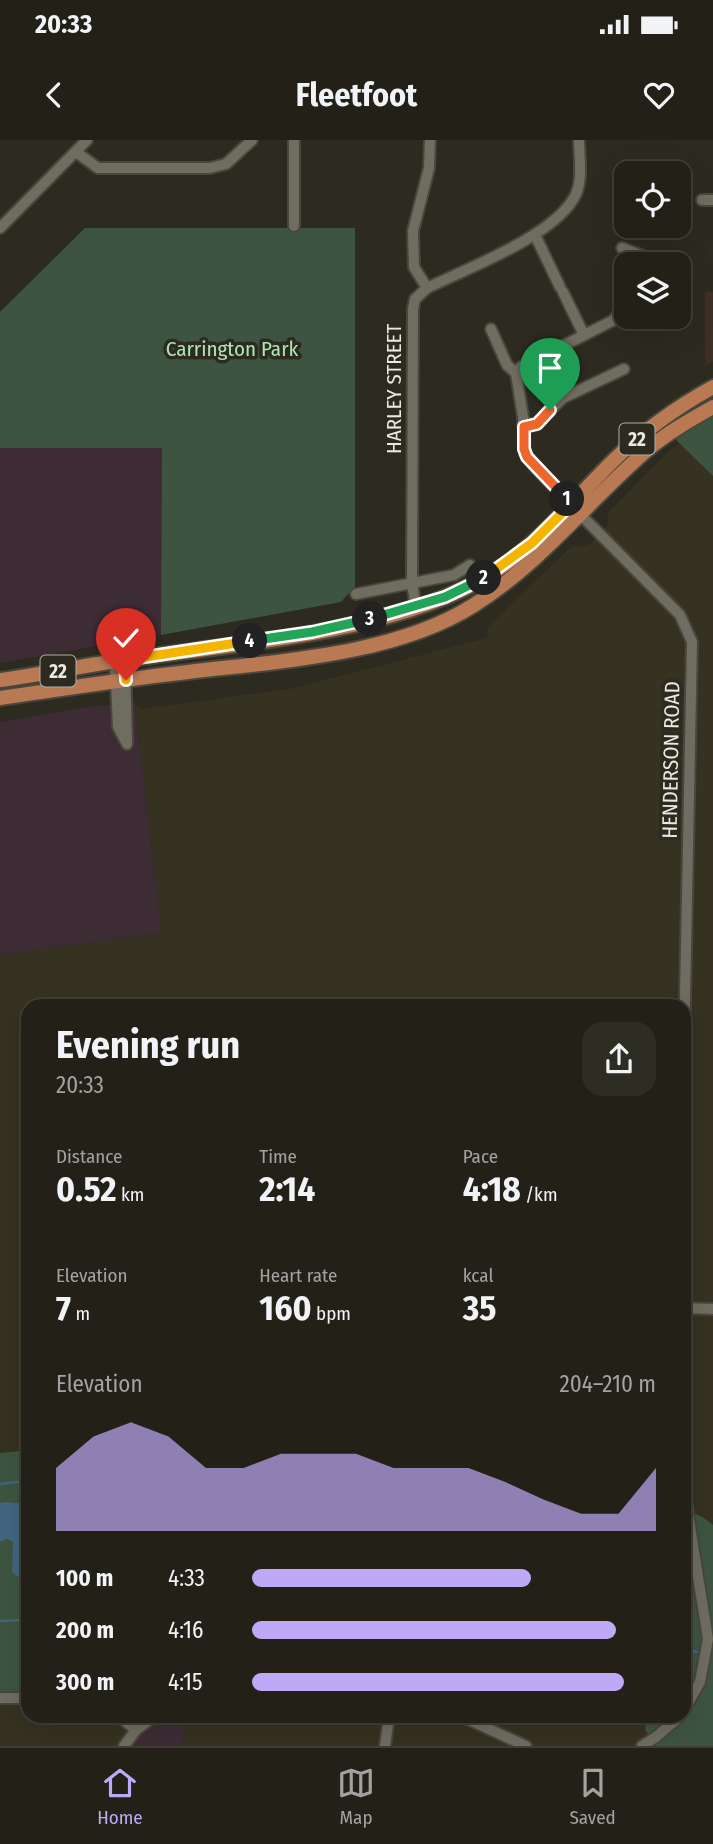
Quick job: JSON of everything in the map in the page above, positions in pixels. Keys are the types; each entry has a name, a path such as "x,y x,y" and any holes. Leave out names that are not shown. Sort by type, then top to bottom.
{"main road":[{"name":"22","path":"0,698 285,660 362,647 420,631 472,607 509,582 576,509 614,460 643,433 713,387"},
{"name":"22","path":"0,680 312,632 416,607 445,597 492,574 649,448 713,407"},
{"path":"416,607 420,631"}],"street":[{"path":"0,228 87,140"},
{"path":"76,152 92,165 102,168 210,168 230,161 252,140"},
{"path":"294,140 294,226"},
{"path":"430,140 429,168 413,231 414,267 427,288 535,235 566,206 576,193 579,140"},
{"path":"535,235 584,335"},
{"path":"622,248 626,252"},
{"name":"HARLEY STREET","path":"416,607 412,583 413,309 415,299 427,288"},
{"path":"491,329 507,365 516,373 521,367 614,320"},
{"path":"524,427 537,424 564,398 624,369"},
{"name":"HENDERSON ROAD","path":"516,373 527,457 680,615 692,642 685,999"},
{"path":"356,594 454,575 470,565"},
{"path":"120,660 121,680"},
{"path":"691,1308 713,1309"},
{"path":"691,1531 708,1639 704,1670 691,1700"},
{"path":"0,1698 21,1698"},
{"path":"127,1723 135,1730"},
{"path":"124,1746 135,1730 145,1723"},
{"path":"385,1746 388,1723"},
{"path":"476,1723 526,1746"},
{"path":"642,1746 672,1723"}],"shaded area":[{"path":"705,292 713,292 713,362 705,366"},
{"path":"680,443 713,476 713,1525 691,1512 691,999 21,999 21,1451 0,1453 0,955 162,933 135,703 141,709 290,689 487,638 488,627 571,547 589,545 608,525 608,513"},
{"path":"0,448 162,448 161,635 0,663"},
{"path":"135,703 162,933 0,955 0,722 87,707"},
{"path":"0,1698 21,1698 21,1723 127,1723 136,1730 124,1746 0,1746"},
{"path":"147,1723 186,1723 182,1746 124,1746"},
{"path":"186,1723 646,1723 645,1730 653,1739 642,1746 182,1746"}],"green space":[{"name":"Carrington Park","path":"85,228 355,228 355,586 341,602 161,635 162,448 0,448 0,312"},
{"path":"713,407 713,476 669,433"},
{"path":"21,1451 21,1698 0,1698 0,1453"},
{"path":"691,1512 713,1525 713,1746 642,1746 652,1739 645,1730 646,1723 691,1723"}],"water":[{"path":"0,1503 21,1503 21,1578 12,1572 13,1542 7,1539 0,1542"}],"waterway":[{"path":"0,1484 21,1482"},
{"path":"0,1621 21,1620"},
{"path":"691,1651 697,1652"}],"route":[{"path":"126,680 125,660 312,632 396,613 445,597 492,574 532,543 571,504 529,460 524,449 524,427 537,424 550,410"}]}
